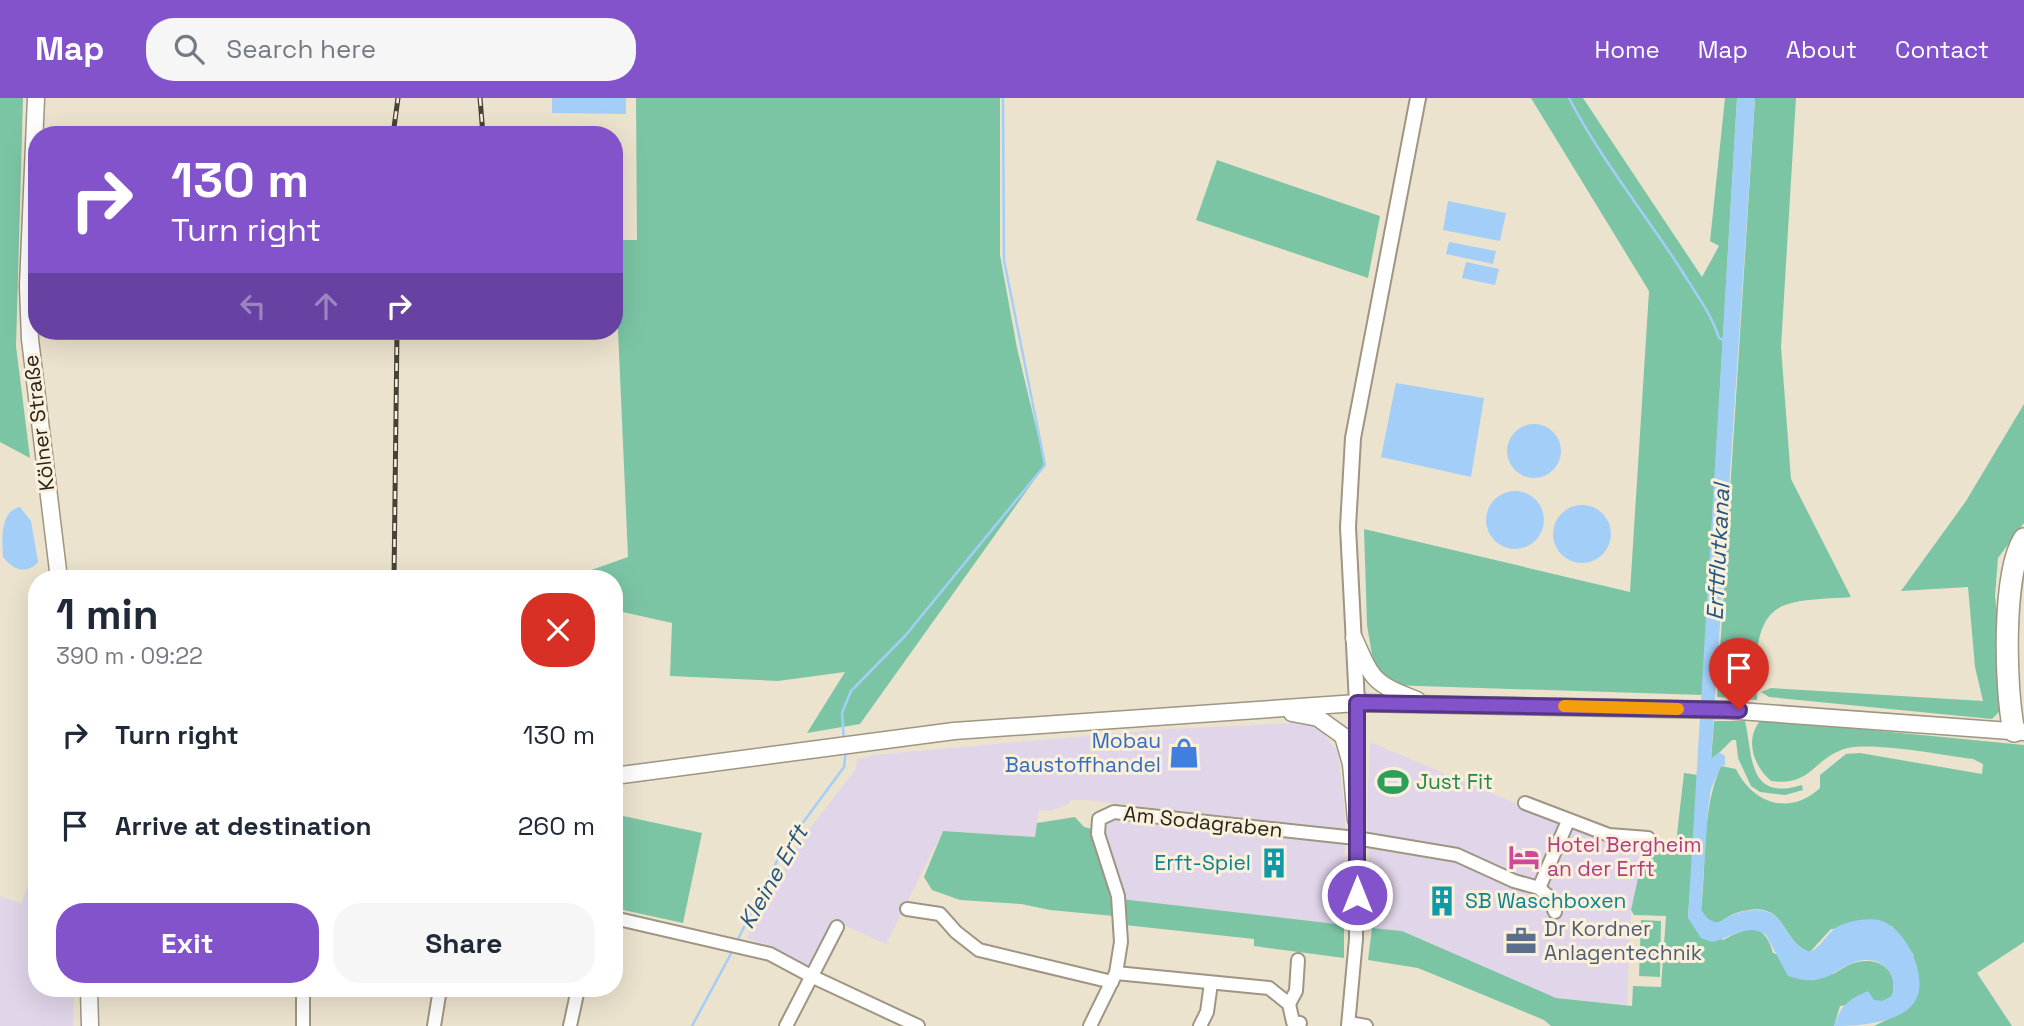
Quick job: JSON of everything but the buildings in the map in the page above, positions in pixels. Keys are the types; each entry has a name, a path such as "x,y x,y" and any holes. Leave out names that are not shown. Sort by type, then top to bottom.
{"highway":[{"path":"2021,726 2010,693 2010,579 2024,539"},
{"path":"2024,580 2024,673"}],"main road":[{"name":"Kölner Straße","path":"35,126 36,98"},
{"name":"Kölner Straße","path":"30,340 58,570"},
{"path":"1354,638 1368,671 1378,684 1426,703"},
{"path":"623,775 954,731 1357,703 1725,710 2021,726"},
{"path":"1272,709 1318,718 1343,736 1350,764 1356,820"},
{"path":"89,997 90,1026"}],"street":[{"path":"1366,1026 1349,1025 1356,939 1357,703 1348,527 1353,438 1418,98"},
{"path":"1525,803 1609,835 1648,838"},
{"name":"Am Sodagraben","path":"1090,1026 1114,978 1121,942 1118,896 1098,834 1099,820 1114,813 1137,814 1356,838"},
{"path":"1539,888 1568,821"},
{"path":"1356,838 1457,855 1514,881 1539,888 1549,897 1555,912"},
{"path":"907,909 940,914 956,932 979,950 1114,978 1269,988 1289,1004 1293,1022 1300,1023"},
{"path":"623,920 771,954 811,976 918,1026"},
{"path":"786,1026 837,927"},
{"path":"1289,1004 1296,991 1298,960"},
{"path":"1200,1026 1207,1012 1210,983"},
{"path":"303,997 303,1026"},
{"path":"434,1026 439,997"},
{"path":"570,1026 576,997"}],"shaded area":[{"path":"1293,723 1319,728 1338,752 1345,815 1344,925 1121,899 1103,832 1107,823 1114,817 1181,823 1183,811 1070,800 1069,804 1051,811 1039,810 1035,837 943,831 886,944 843,925 815,961 806,965 747,938 762,899 766,900 799,842 856,769 857,760 873,755 1154,730"},
{"path":"1370,742 1574,828 1646,842 1631,910 1627,1005 1556,998 1402,931 1372,928 1367,813"},
{"path":"28,886 28,997 74,997 73,1026 0,1026 0,896 22,904"}],"green space":[{"path":"0,98 23,98 16,346 30,458 0,442"},
{"path":"636,98 1000,98 1000,255 1017,348 1045,465 860,724 807,733 845,672 778,681 670,676 672,623 623,612 623,570 591,570 628,557 618,340 623,340 623,240 637,240"},
{"path":"1531,98 1583,98 1702,277 1719,246 1710,241 1725,98 1737,98 1702,695 1388,685 1373,661 1367,625 1364,529 1630,592 1649,291"},
{"path":"1755,98 1796,98 1781,347 1791,479 1851,597 1801,601 1785,605 1774,612 1766,621 1758,646 1757,700 1717,697"},
{"path":"1217,160 1380,216 1368,278 1196,220"},
{"path":"2024,404 2024,523 1998,558 1995,596 2005,683 2004,707 1992,719 1769,697 1761,692 1771,688 1983,701 1975,667 1968,587 1901,591 1966,501"},
{"path":"1769,720 2024,745 2024,942 1977,973 2012,1026 1874,1026 1899,1014 1918,985 1913,954 1892,926 1831,929 1810,952 1792,939 1781,922 1765,910 1753,909 1736,913 1716,923 1707,919 1701,910 1707,818 1721,766 1736,769 1743,781 1762,798 1785,804 1808,797 1820,788 1820,775 1846,754 1860,753 1982,774 1983,764 1973,759 1892,748 1860,747 1837,752 1796,780 1771,781 1756,761 1752,746 1759,722"},
{"path":"1714,721 1745,721 1752,761 1762,781 1771,787 1784,789 1802,785 1803,790 1785,795 1760,792 1751,786 1738,758 1736,740 1732,740 1711,761"},
{"path":"1684,773 1698,775 1688,918 1723,940 1747,930 1760,931 1773,953 1833,974 1855,963 1867,961 1881,964 1891,974 1894,988 1892,996 1883,1001 1840,1006 1834,1026 1551,1026 1544,1020 1418,968 1368,960 1372,928 1402,931 1556,998 1632,1006 1633,986 1661,987 1666,916 1634,915 1631,910 1646,842 1676,843"},
{"path":"623,816 702,833 683,923 623,910"},
{"path":"1075,817 1084,827 1092,829 1102,858 1114,916 1050,910 1021,904 960,900 932,890 924,877 943,831 1035,837 1037,823"},
{"path":"1121,899 1344,925 1344,958 1254,946 1254,939 1125,925"},
{"path":"1641,920 1661,921 1660,977 1639,976"}],"water":[{"path":"552,98 626,98 626,114 552,113"},
{"name":"Erftflutkanal","path":"1737,98 1755,98 1711,759 1719,752 1725,756 1725,765 1721,766 1711,789 1701,910 1707,918 1716,923 1741,912 1768,912 1776,917 1800,947 1810,952 1841,925 1871,919 1889,924 1907,943 1913,956 1920,982 1918,994 1906,1011 1887,1020 1865,1024 1834,1026 1843,1008 1861,994 1868,991 1874,1000 1883,1001 1892,996 1893,979 1880,963 1864,960 1820,979 1796,978 1788,976 1766,935 1760,931 1746,930 1712,942 1701,938 1688,918"},
{"path":"1448,201 1506,213 1500,241 1443,230"},
{"path":"1449,242 1496,251 1493,264 1446,254"},
{"path":"1466,262 1499,269 1495,285 1462,278"},
{"path":"1396,383 1484,398 1471,477 1381,457"},
{"path":"1534,424 1553,432 1561,451 1553,470 1534,478 1515,470 1507,451 1515,432"},
{"path":"1515,491 1536,499 1544,520 1536,541 1515,549 1494,541 1486,520 1494,499"},
{"path":"1582,505 1603,513 1611,534 1603,555 1582,563 1561,555 1553,534 1561,513"},
{"path":"20,507 31,521 38,562 25,570 16,568 3,557 6,520 13,510"}],"waterway":[{"path":"844,741 842,713 851,691 905,636 1045,465 1004,260 1003,98"},
{"path":"1569,98 1608,163 1702,302 1719,338 1725,341"},
{"name":"Kleine Erft","path":"737,941 782,851 844,767 846,751"},
{"name":"Kleine Erft","path":"692,1026 733,950"}],"railway":[{"path":"394,126 398,98"},
{"path":"480,98 482,126"},
{"path":"394,570 397,340"}],"slow traffic":[{"path":"1564,706 1678,709"}],"place":[{"name":"Mobau Baustoffhandel","path":"1184,753"},
{"name":"Just Fit","path":"1393,782"},
{"name":"Hotel Bergheim an der Erft","path":"1524,857"},
{"name":"Erft-Spiel","path":"1274,863"},
{"name":"SB Waschboxen","path":"1442,901"},
{"name":"Dr Kordner Anlagentechnik","path":"1521,941"}],"route":[{"path":"1357,895 1357,703 1739,710"}]}
